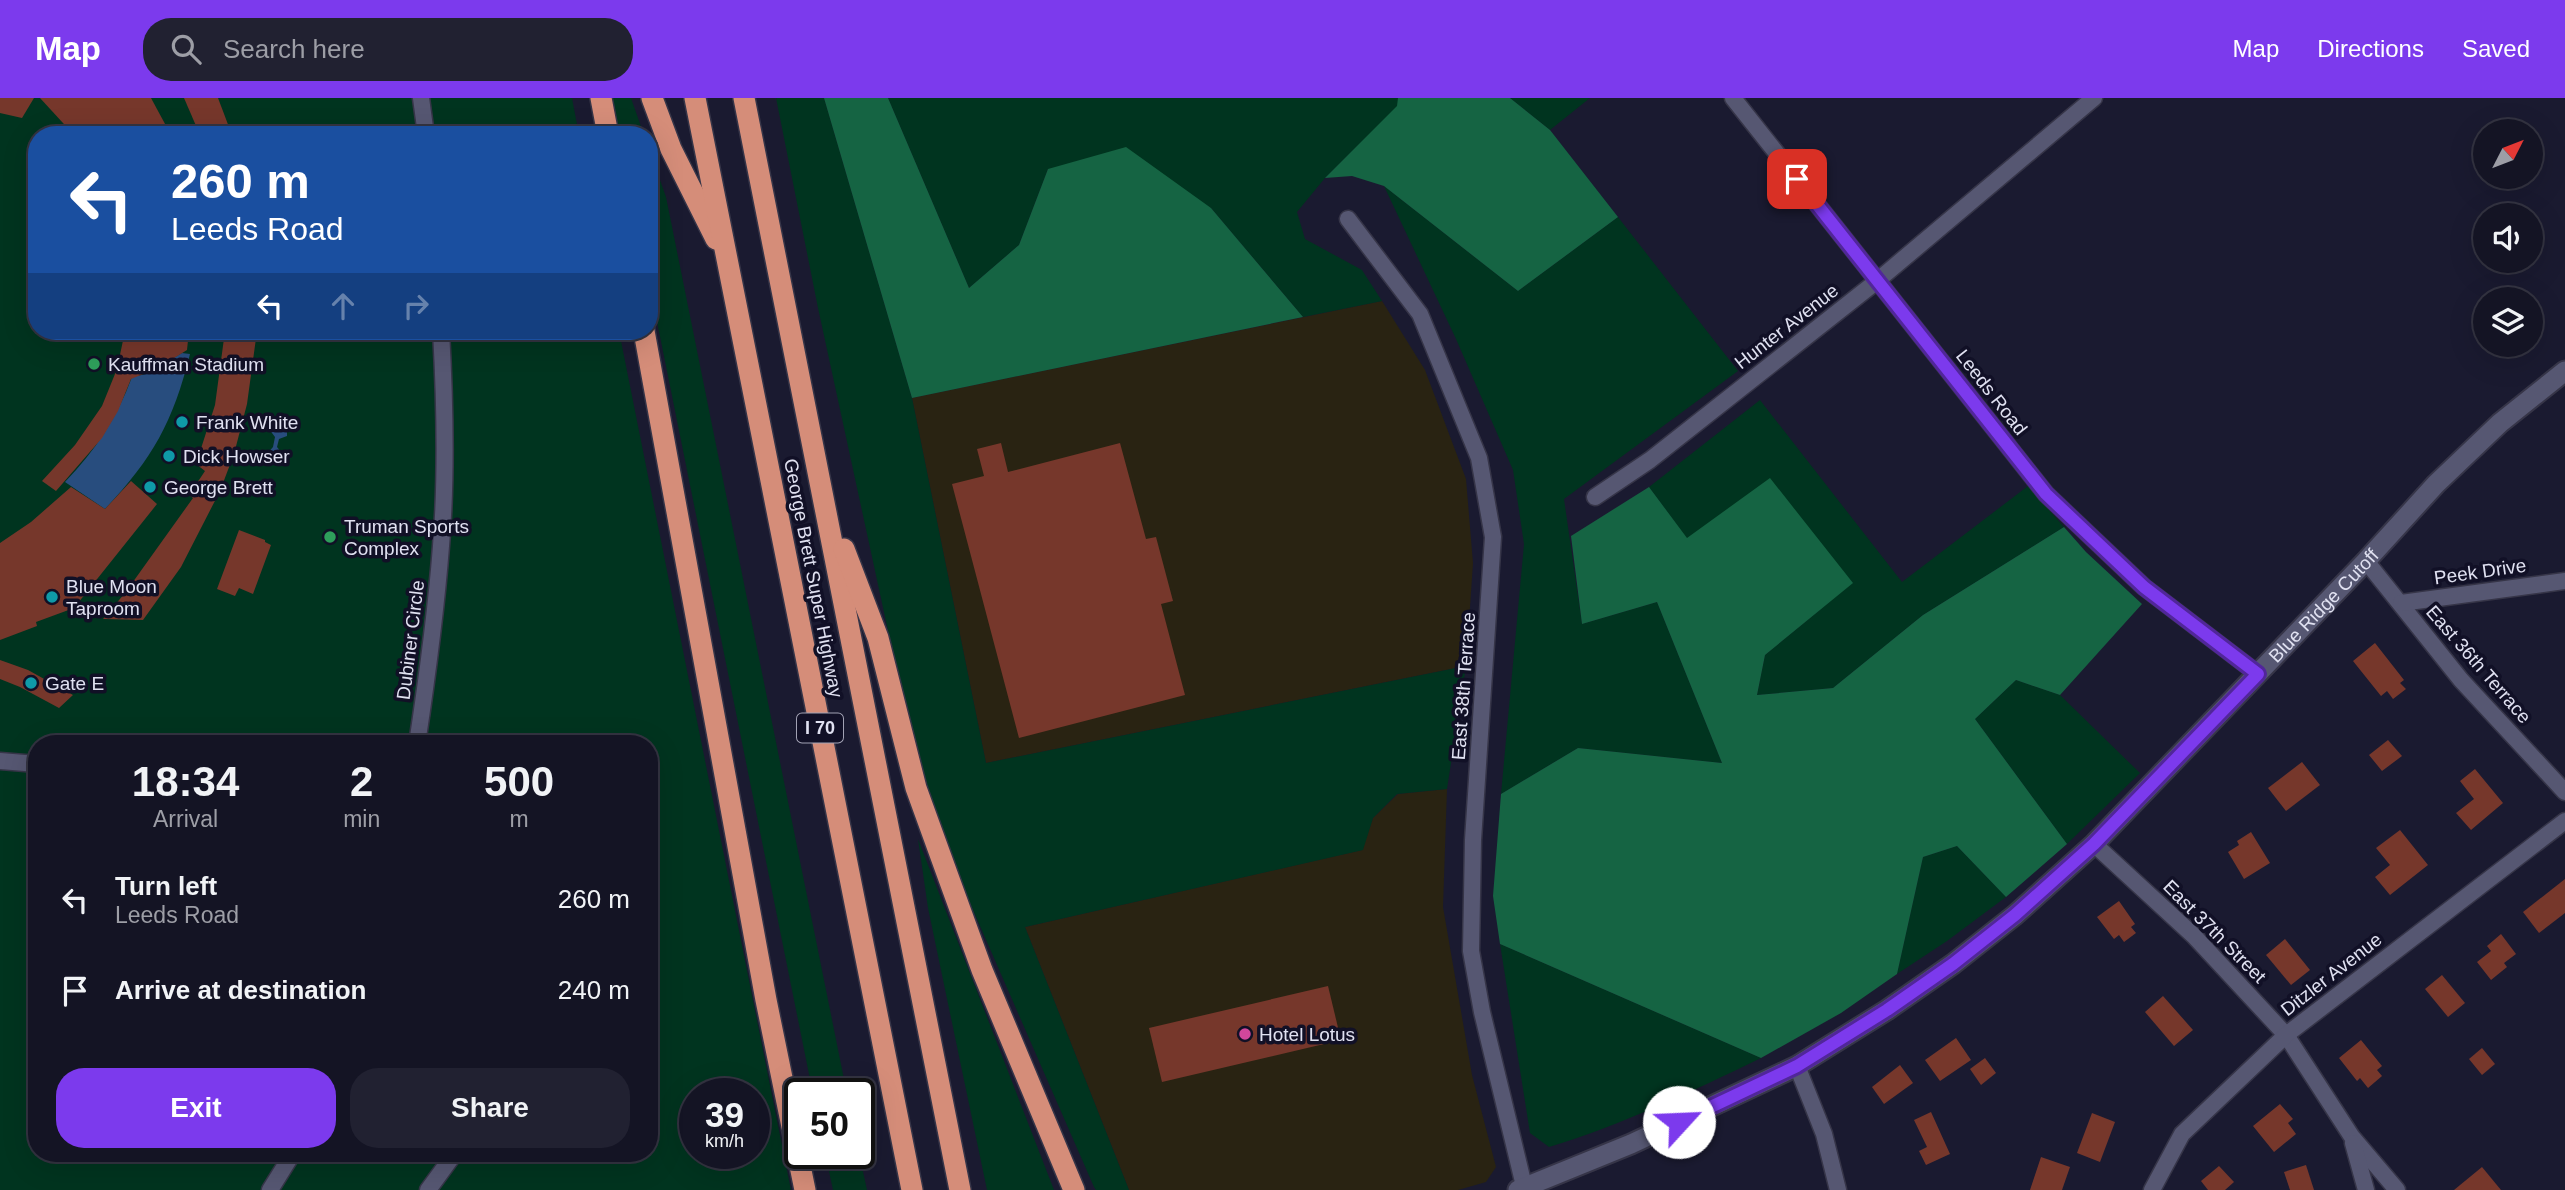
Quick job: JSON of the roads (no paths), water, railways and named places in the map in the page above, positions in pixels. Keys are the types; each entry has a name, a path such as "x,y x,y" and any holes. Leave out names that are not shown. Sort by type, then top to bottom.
{"highway":[{"path":"601,98 606,126"},
{"path":"652,98 671,149 729,266"},
{"name":"George Brett Super Highway","path":"695,98 912,1190"},
{"name":"George Brett Super Highway","path":"744,98 960,1190"},
{"path":"646,340 766,1000 805,1190"},
{"path":"823,495 878,638 921,802 982,970 1074,1190"}],"main road":[{"name":"Blue Ridge Cutoff","path":"1522,1189 1631,1144 1797,1066 1887,1010 1953,964 2015,915 2094,844 2445,475 2500,423 2565,371"}],"street":[{"path":"421,98 425,126"},
{"name":"Leeds Road","path":"1733,98 2046,494 2144,587 2258,674"},
{"name":"Hunter Avenue","path":"1595,497 1650,460 1877,281 2094,98"},
{"name":"East 38th Terrace","path":"1348,219 1420,314 1479,458 1493,537 1473,840 1471,951 1522,1189"},
{"name":"Dubiner Circle","path":"419,735 442,545 445,469 442,340"},
{"name":"East 36th Terrace","path":"2366,561 2460,680 2565,792"},
{"name":"Peek Drive","path":"2401,603 2565,581"},
{"path":"0,761 28,763"},
{"name":"Ditzler Avenue","path":"2152,1190 2182,1134 2286,1035 2565,821"},
{"name":"East 37th Street","path":"2094,844 2194,936 2286,1035 2352,1138 2397,1190"},
{"path":"1797,1066 1824,1134 1838,1190"},
{"path":"2352,1138 2366,1190"},
{"path":"270,1190 287,1162"},
{"path":"428,1190 448,1162"}],"water":[{"path":"182,353 190,354 176,400 159,438 136,473 105,509 65,482 104,433 132,377 146,374"},
{"path":"274,425 287,429 287,436 279,439 277,447 286,458 284,465 273,463 265,456 273,447 275,437 269,429"}],"place":[{"name":"Kauffman Stadium","path":"94,364"},
{"name":"Frank White","path":"182,422"},
{"name":"Dick Howser","path":"169,456"},
{"name":"George Brett","path":"150,487"},
{"name":"Truman Sports Complex","path":"330,537"},
{"name":"Blue Moon Taproom","path":"52,597"},
{"name":"Gate E","path":"31,683"},
{"name":"Hotel Lotus","path":"1245,1034"}]}
